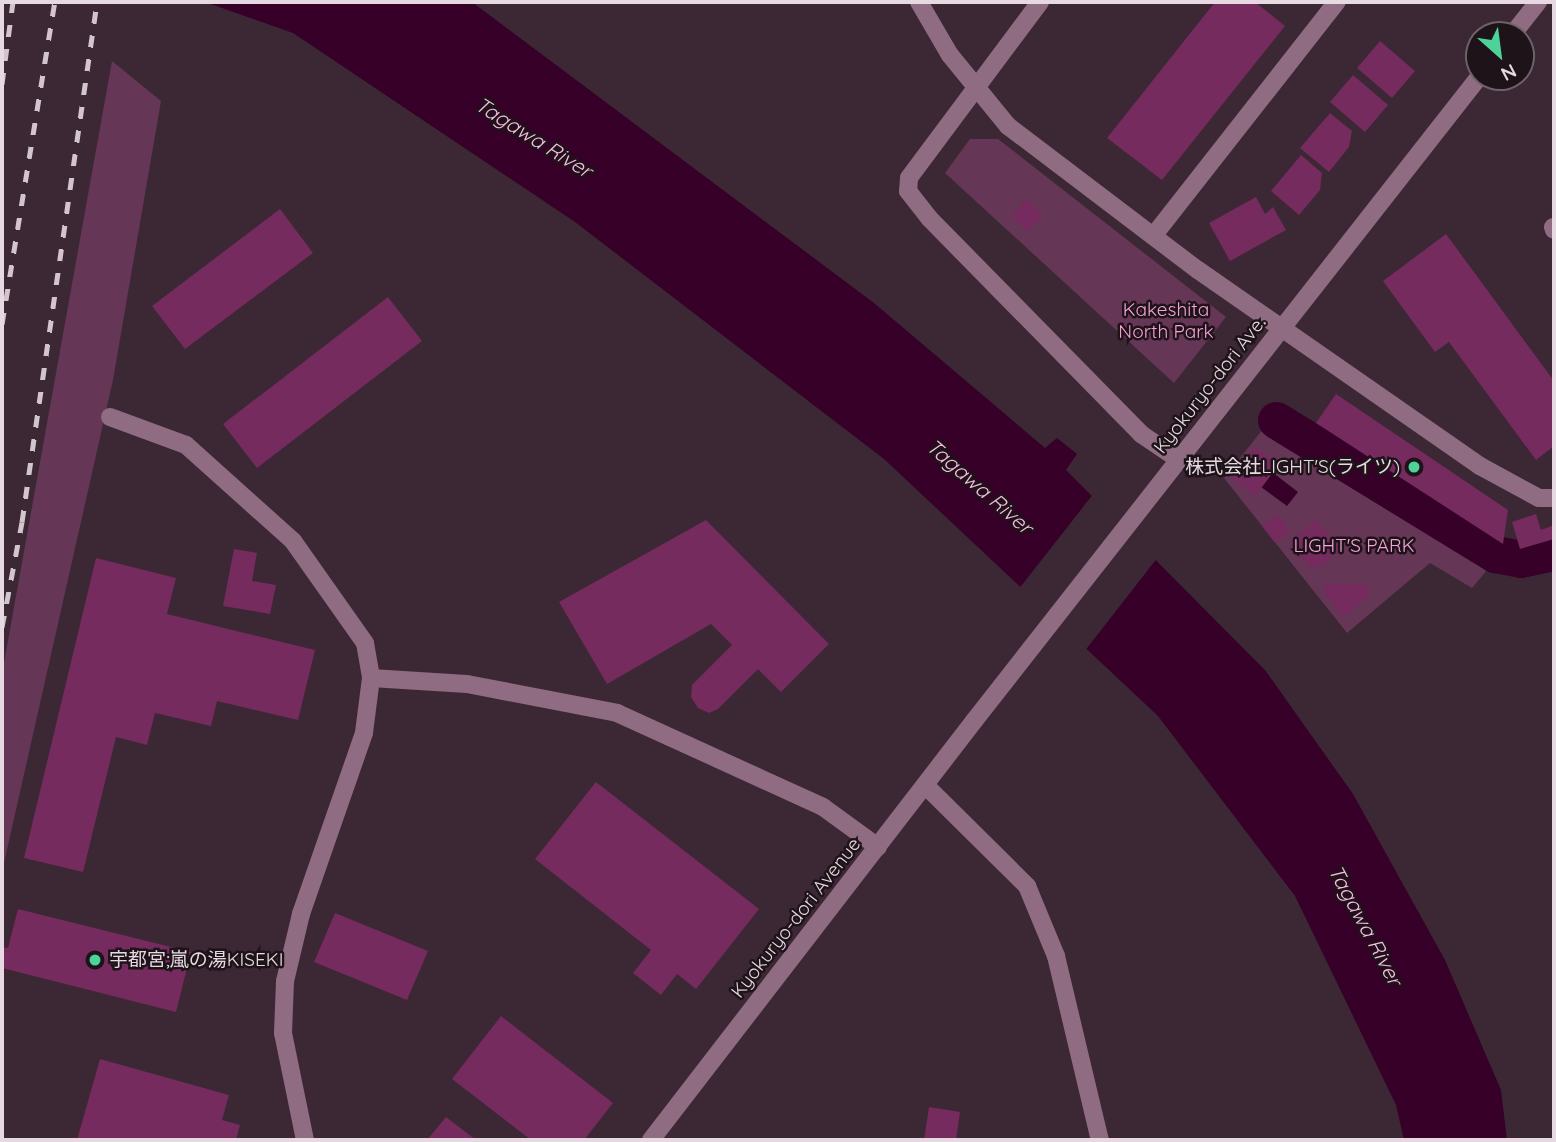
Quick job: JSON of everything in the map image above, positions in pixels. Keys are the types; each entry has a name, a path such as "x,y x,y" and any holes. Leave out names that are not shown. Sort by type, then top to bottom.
{"street":[{"path":"919,2 950,55 1008,126 1154,235 1480,466 1539,498 1554,498"},
{"path":"1040,2 975,85 909,178 908,191 929,218 1141,434 1178,459"},
{"path":"1154,235 1337,2"},
{"path":"1523,21 1538,2"},
{"name":"Kyokuryo-dori Ave.","path":"974,721 1468,91"},
{"path":"110,417 186,445 293,541 365,643 371,678 364,733 301,914 285,981 283,1033 305,1140"},
{"path":"371,678 467,684 617,713 823,807 878,847"},
{"name":"Kyokuryo-dori Avenue","path":"650,1140 974,721"},
{"path":"925,785 1027,886 1056,956 1100,1140"}],"green space":[{"path":"112,61 161,101 113,380 2,872 2,674"},
{"name":"Kakeshita North Park","path":"970,139 998,139 1226,317 1174,383 945,173"},
{"name":"LIGHT'S PARK","path":"1267,424 1493,563 1472,588 1430,563 1347,633 1224,478"}],"water":[{"name":"Tagawa River","path":"205,2 472,2 874,303 1045,448 1057,438 1077,454 1066,470 1265,670 1353,794 1445,960 1501,1090 1507,1140 1404,1140 1396,1105 1295,896 1158,716 884,459 575,222 293,33"},
{"path":"1268,469 1298,492 1287,506 1257,484"}],"pier":[{"path":"1094,493 1158,557 1084,652 1018,590"}],"building":[{"path":"1215,2 1255,2 1285,26 1162,180 1107,138"},
{"path":"1380,41 1415,71 1392,98 1357,68"},
{"path":"1353,75 1388,105 1365,132 1330,102"},
{"path":"1330,113 1352,131 1349,147 1329,172 1300,148"},
{"path":"1301,155 1322,173 1320,190 1299,215 1271,191"},
{"path":"1256,197 1265,214 1273,207 1286,230 1230,261 1209,223"},
{"path":"1026,199 1043,215 1028,231 1011,216"},
{"path":"280,209 313,253 185,349 152,306"},
{"path":"1446,234 1554,381 1554,446 1536,460 1449,342 1435,352 1383,281"},
{"path":"388,297 422,341 257,468 223,424"},
{"name":"株式会社LIGHT'S(ライツ)","path":"1336,394 1508,510 1503,544 1316,423"},
{"path":"1255,447 1279,465 1255,496 1231,478"},
{"path":"1277,514 1290,531 1275,543 1262,526"},
{"path":"1536,514 1541,530 1554,525 1554,539 1520,549 1512,522"},
{"path":"706,520 829,644 781,692 758,669 718,709 709,713 698,708 691,697 692,685 732,645 711,624 607,684 559,602"},
{"path":"1316,520 1341,549 1320,567 1311,568 1289,542"},
{"path":"234,549 257,553 252,581 276,585 270,614 223,606"},
{"path":"96,558 176,578 167,614 315,650 298,720 217,701 211,726 155,713 147,745 116,737 83,872 24,858"},
{"path":"1325,583 1368,585 1370,595 1343,617 1324,593"},
{"path":"596,782 759,909 696,989 677,974 661,995 633,973 651,950 535,859"},
{"name":"宇都宮;嵐の湯KISEKI","path":"18,909 191,952 176,1012 2,968 2,947 8,948"},
{"path":"335,913 428,951 407,1000 314,962"},
{"path":"501,1016 613,1103 584,1140 531,1140 452,1079"},
{"path":"100,1059 229,1095 222,1120 240,1125 236,1140 77,1140"},
{"path":"929,1107 960,1112 956,1140 924,1140"},
{"path":"446,1117 476,1140 427,1140"}],"waterway":[{"path":"1276,420 1495,554 1521,559 1554,552"}],"railway":[{"path":"2,84 13,2"},
{"path":"2,324 55,2"},
{"path":"2,627 22,522 97,2"}],"place":[{"name":"株式会社LIGHT'S(ライツ)","path":"1414,467"},
{"name":"宇都宮;嵐の湯KISEKI","path":"95,960"}]}
